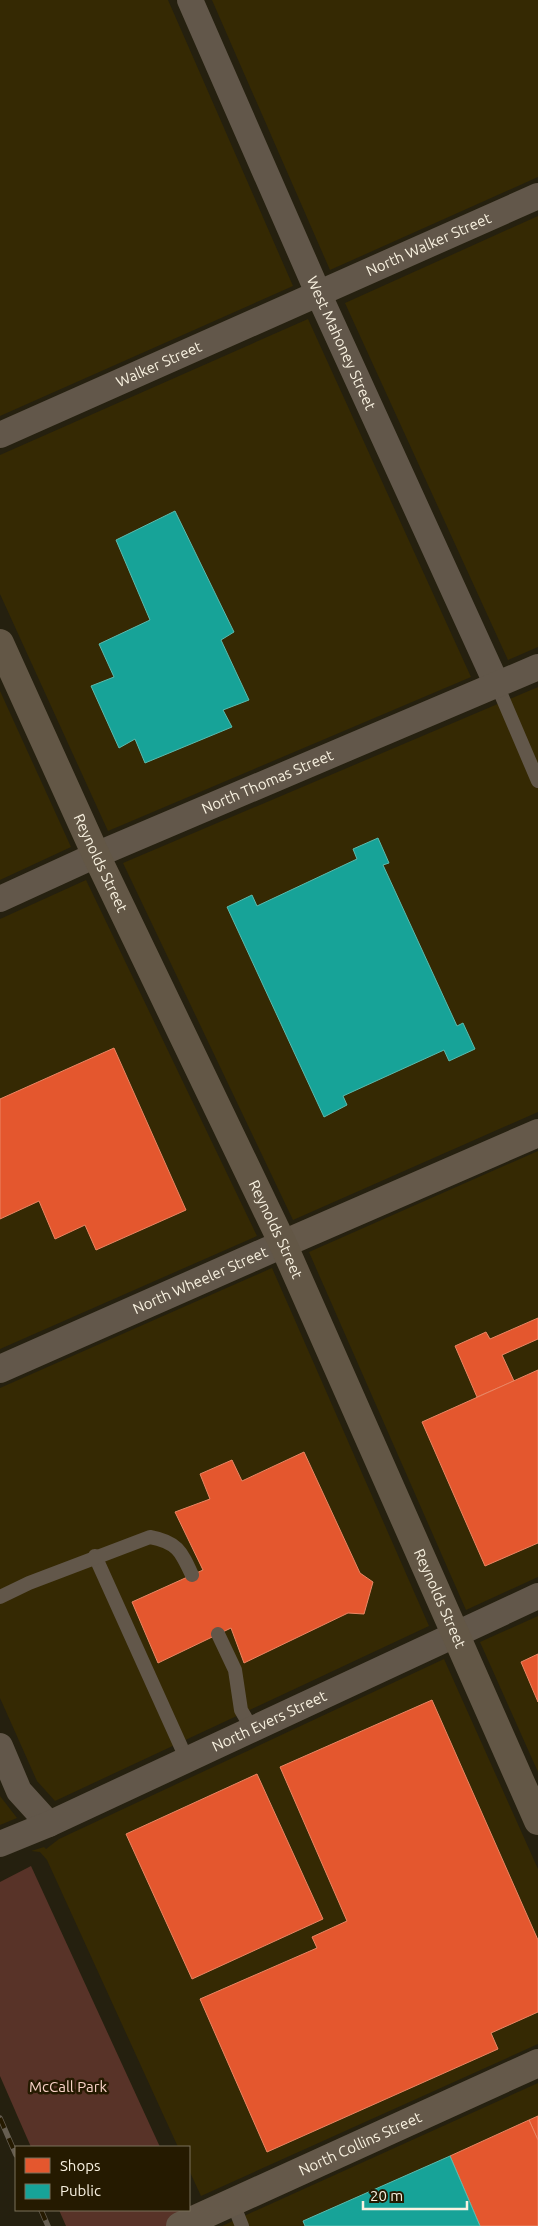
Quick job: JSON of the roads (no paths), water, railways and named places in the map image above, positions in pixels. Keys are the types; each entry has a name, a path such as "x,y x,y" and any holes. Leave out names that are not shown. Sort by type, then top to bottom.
{"main road":[{"name":"Reynolds Street","path":"0,643 96,855 283,1244 538,1821"},
{"name":"North Wheeler Street","path":"283,1244 538,1133"},
{"name":"North Collins Street","path":"180,2226 538,2063"}],"street":[{"name":"West Mahoney Street","path":"190,0 319,294 497,685"},
{"name":"North Walker Street","path":"319,294 538,196"},
{"name":"Walker Street","path":"0,436 319,294"},
{"name":"North Thomas Street","path":"0,899 96,855 538,667"},
{"name":"North Wheeler Street","path":"0,1369 283,1244"},
{"name":"North Evers Street","path":"0,1844 50,1824 538,1596"},
{"path":"0,1746 19,1791 50,1824"}],"lane":[{"path":"497,685 538,781"},
{"path":"0,1597 96,1556 150,1537 168,1540 183,1554 192,1575"},
{"path":"96,1556 187,1760"},
{"path":"218,1634 235,1670 241,1710 252,1729"},
{"path":"232,2201 242,2226"}],"railway":[{"path":"0,2118 15,2153"},
{"path":"41,2211 48,2226"}],"park label":[{"name":"McCall Park","path":"68,2087"}]}
